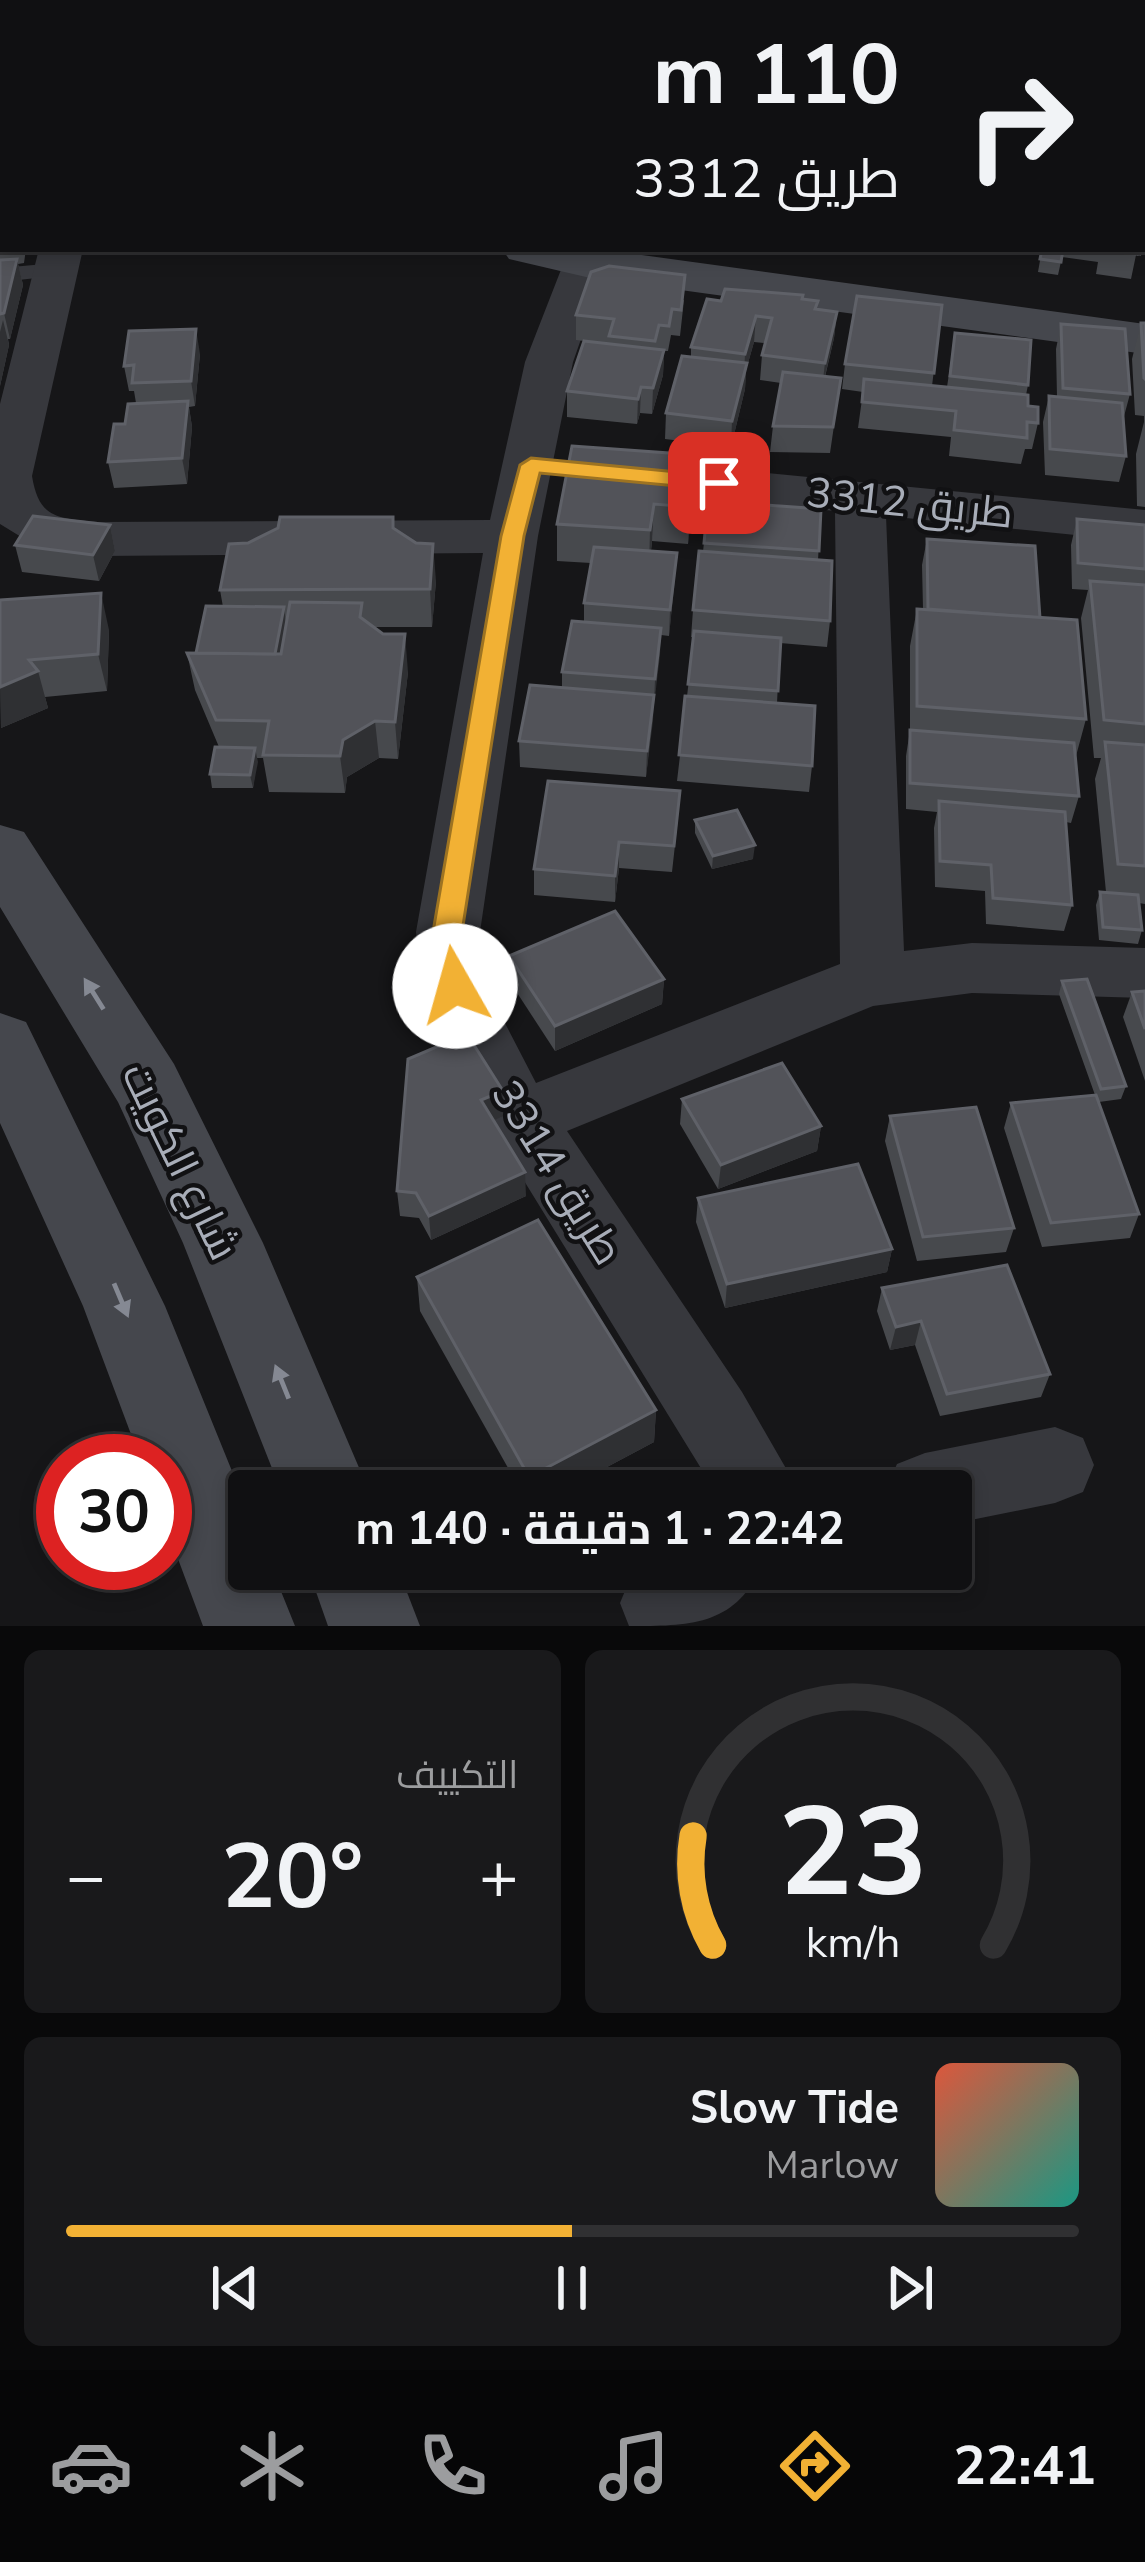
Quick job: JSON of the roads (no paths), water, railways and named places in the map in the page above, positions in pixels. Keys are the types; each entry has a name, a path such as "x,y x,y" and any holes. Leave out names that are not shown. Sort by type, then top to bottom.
{"main road":[{"path":"556,256 1145,339"},
{"name":"شارع الكويت","path":"0,850 148,1087 223,1243 316,1470"},
{"path":"0,1042 124,1306 249,1626"},
{"path":"0,1154 77,1202"},
{"path":"361,1590 374,1626"}],"street":[{"name":"طريق 3314","path":"556,256 549,362 531,465 512,536 448,945 455,986 471,1025 522,1119 746,1470"},
{"path":"58,260 7,476 9,517 37,528 98,539 512,536"},
{"name":"طريق 3312","path":"531,465 1145,526"},
{"path":"860,497 873,980"},
{"path":"522,1119 822,996 873,980 972,968 1145,974"},
{"path":"972,1482 1055,1465"}],"lane":[{"path":"0,275 58,260"}]}
